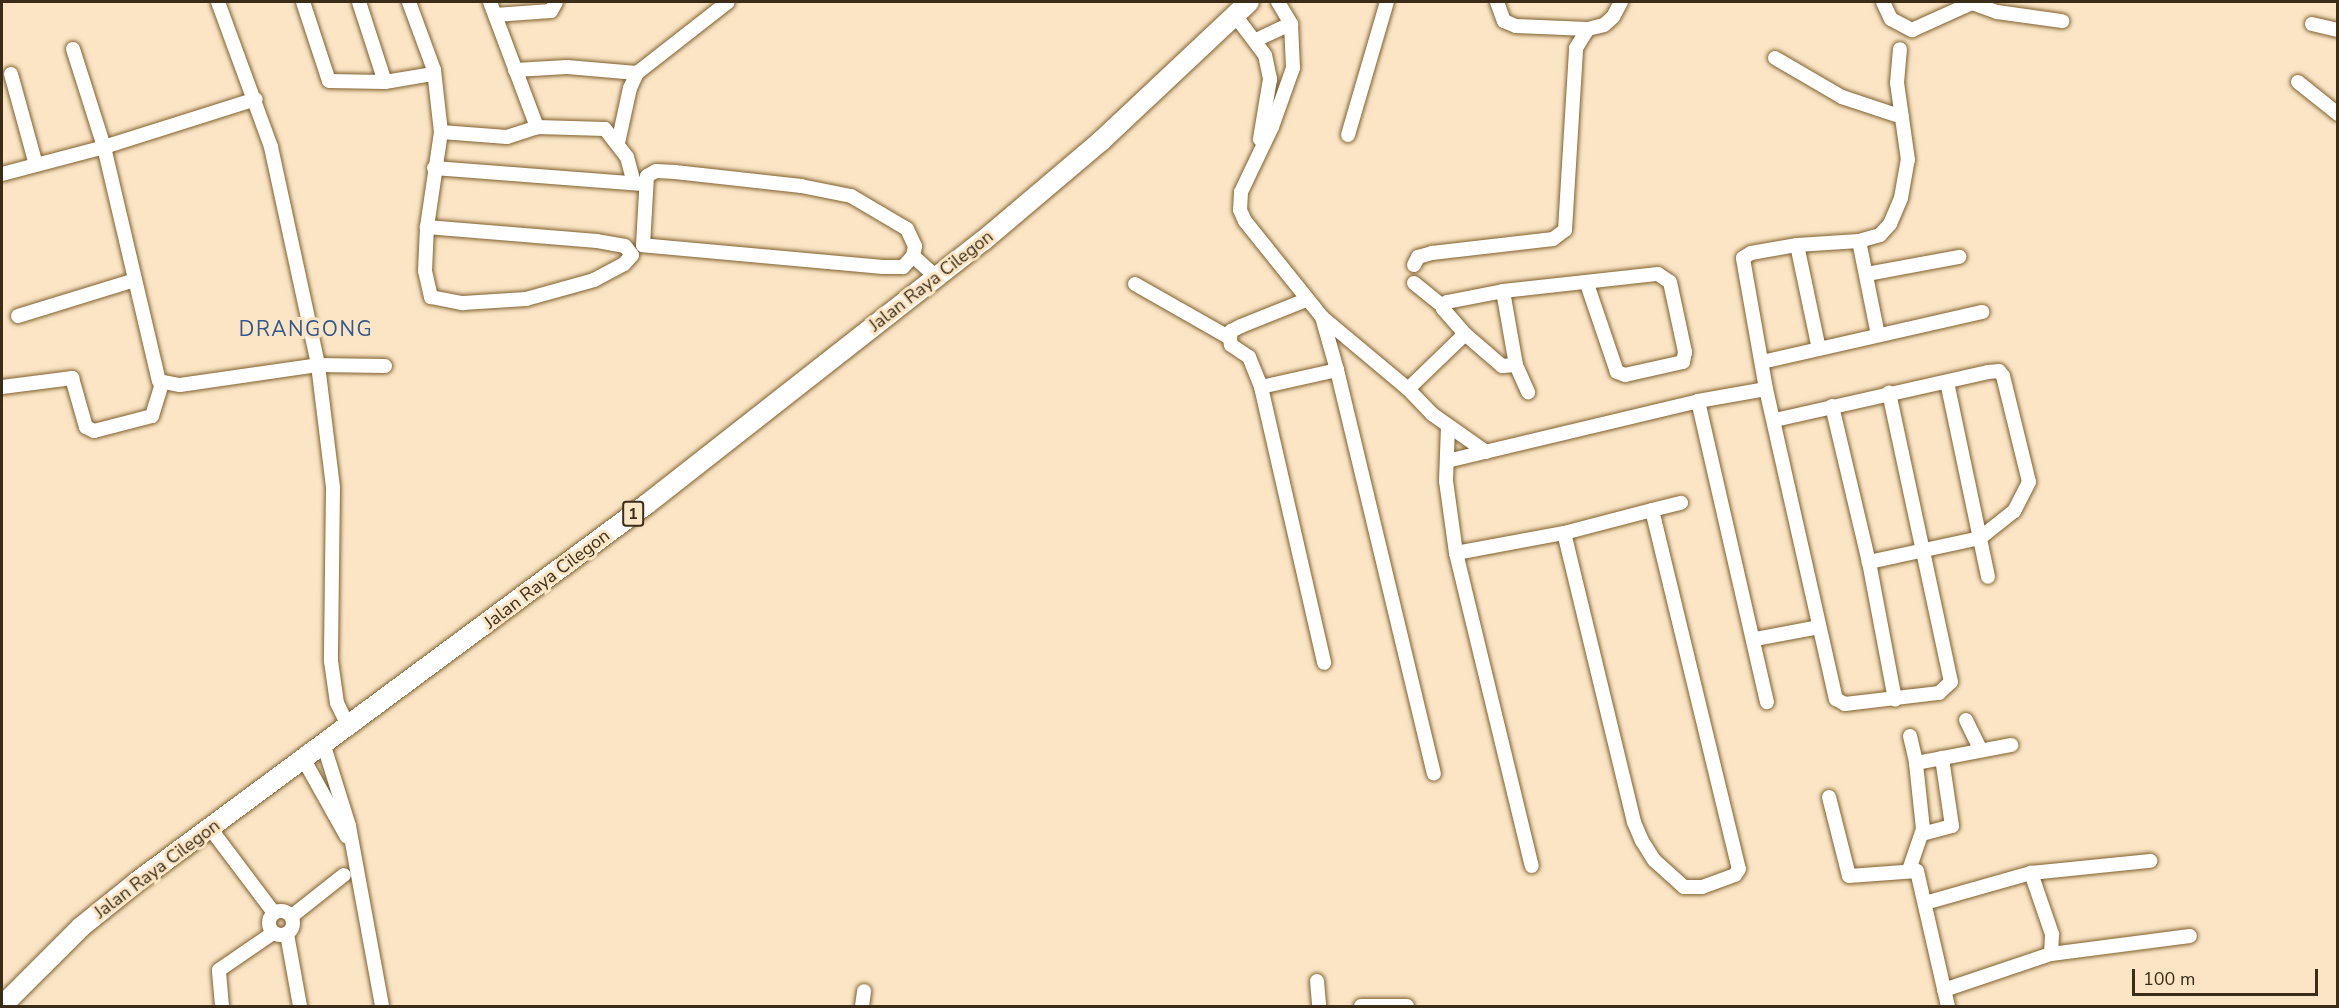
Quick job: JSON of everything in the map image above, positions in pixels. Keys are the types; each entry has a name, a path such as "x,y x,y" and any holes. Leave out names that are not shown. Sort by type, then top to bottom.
{"highway":[{"name":"Jalan Raya Cilegon","path":"2,1006 81,927 210,828 324,746 646,504 936,277 1101,141 1241,8"}],"street":[{"path":"218,2 256,99 273,158 318,365 333,488 332,661 338,703 348,726"},
{"path":"303,2 329,81 385,82 433,74"},
{"path":"359,2 385,82"},
{"path":"409,2 433,74 441,132 427,227 427,290 432,297 444,302 500,302 572,287 629,260 632,255 625,246"},
{"path":"490,2 537,127"},
{"path":"495,15 551,11 556,2"},
{"path":"618,143 630,88 637,73 728,2"},
{"path":"1278,2 1291,24 1295,41 1290,79 1241,192 1240,210 1252,232 1306,300 1322,316 1448,426 1486,452"},
{"path":"1348,135 1387,2"},
{"path":"1497,2 1504,21 1516,26 1588,29 1604,25 1621,2"},
{"path":"1883,2 1891,19 1912,30 1972,3 1997,12 2062,21"},
{"path":"1241,8 1265,55 1270,79 1258,153"},
{"path":"1256,40 1291,24"},
{"path":"2312,24 2337,30"},
{"path":"1414,264 1418,257 1432,252 1553,239 1565,230 1576,48 1588,29"},
{"path":"2,387 69,376 74,381 86,427 94,431 152,416 162,383 155,369 104,147 73,49"},
{"path":"1889,393 1951,682 1939,693 1895,700 1838,702 1819,627 1775,420 1766,389 1743,258 1751,253 1797,245 1859,241 1880,235 1897,212 1908,160 1896,67 1900,49"},
{"path":"1775,58 1842,97 1902,117"},
{"path":"515,70 567,68 637,73"},
{"path":"11,74 36,165"},
{"path":"2298,81 2337,114"},
{"path":"2,174 104,147 256,99"},
{"path":"441,132 507,137 537,127 605,129 618,143 639,183 643,245"},
{"path":"427,227 883,267 903,267 913,256 915,246 907,230 851,196 801,186 675,172 651,173 639,183 434,168"},
{"path":"1859,241 1878,335"},
{"path":"1797,245 1819,349"},
{"path":"913,256 936,277"},
{"path":"1866,274 1959,256"},
{"path":"1443,306 1450,301 1503,291 1666,276 1685,352 1683,362 1625,375 1617,372 1587,284"},
{"path":"18,316 135,280"},
{"path":"1135,284 1230,338"},
{"path":"1414,284 1443,306 1465,334 1502,366 1516,365"},
{"path":"1503,291 1516,365 1528,392"},
{"path":"1306,300 1241,326 1231,331 1230,338 1231,345 1249,357 1262,387 1324,663"},
{"path":"1762,362 1982,312"},
{"path":"1322,316 1434,773"},
{"path":"1408,389 1465,334"},
{"path":"162,383 180,385 318,365 385,366"},
{"path":"1262,387 1337,370"},
{"path":"1775,420 1995,371 2003,376 2028,474 2028,486 2014,512 1980,538 1922,548 1869,562"},
{"path":"1947,382 1988,577"},
{"path":"1447,461 1698,401 1766,389"},
{"path":"1698,401 1755,639 1767,702"},
{"path":"1832,406 1869,562 1895,700"},
{"path":"1448,426 1447,461 1456,553 1532,866"},
{"path":"1456,553 1564,533 1681,503"},
{"path":"1564,533 1634,822 1654,860 1671,878 1684,887 1702,887 1735,875 1739,869 1652,510"},
{"path":"1755,639 1819,627"},
{"path":"1966,720 1980,749"},
{"path":"1909,870 1922,834 1916,763 1910,736"},
{"path":"1916,763 1980,749 2011,745"},
{"path":"324,746 353,847 382,1006"},
{"path":"1922,834 1952,826 1942,758"},
{"path":"304,760 353,847"},
{"path":"1829,797 1849,876 1875,876 1909,870 1917,871 1948,1006"},
{"path":"210,828 274,913"},
{"path":"1925,903 2031,873 2150,861"},
{"path":"2031,873 2052,934 2051,954"},
{"path":"292,916 345,875"},
{"path":"222,1006 219,970 293,926 292,916 285,911 274,913"},
{"path":"274,913 269,924 280,933 300,1006"},
{"path":"1944,990 2051,954 2190,936"},
{"path":"1317,981 1319,1006"},
{"path":"862,1006 864,991"},
{"path":"1361,1006 1407,1006"}],"district":[{"name":"DRANGONG","path":"306,329"}]}
